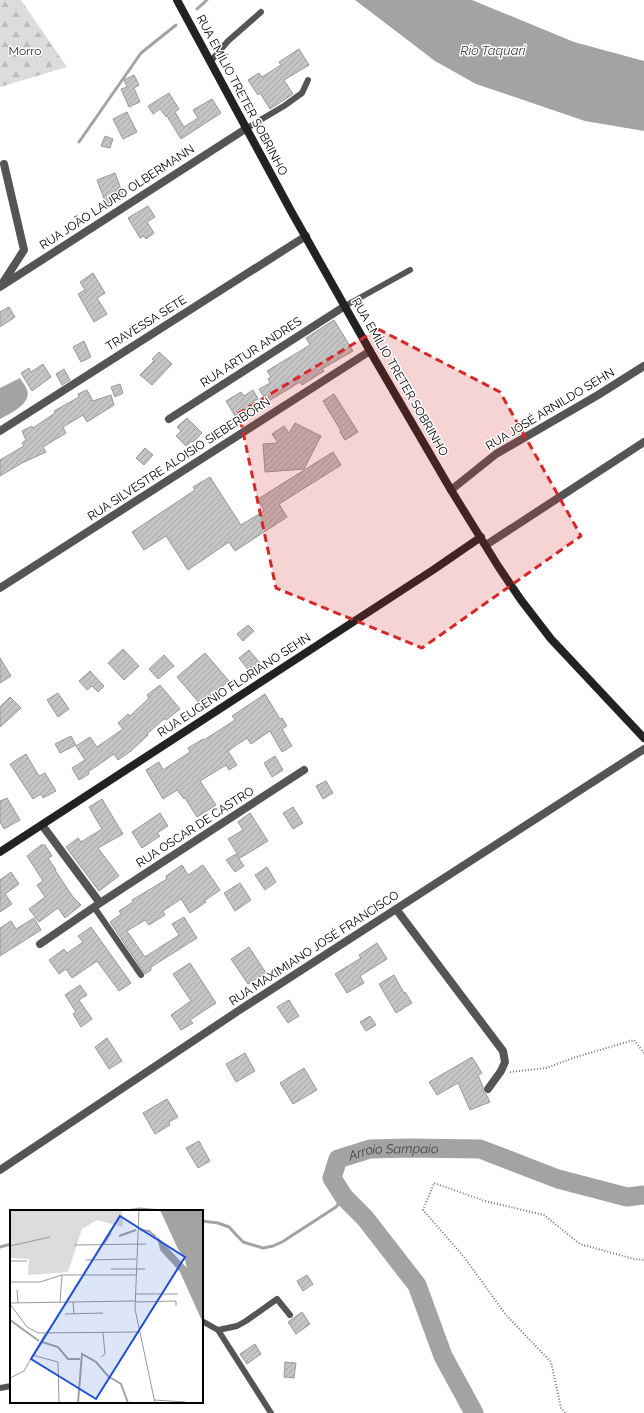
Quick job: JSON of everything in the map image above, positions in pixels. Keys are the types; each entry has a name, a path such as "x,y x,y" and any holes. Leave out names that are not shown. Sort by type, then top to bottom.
{"main road":[{"name":"RUA EMÍLIO TRETER SOBRINHO","path":"178,0 291,211 451,490 521,600 551,639 644,738"},
{"name":"RUA EUGENIO FLORIANO SEHN","path":"0,852 434,570 481,537"}],"street":[{"name":"RUA JOÃO LAURO OLBERMANN","path":"0,287 247,128"},
{"path":"0,287 24,250 4,164"},
{"name":"TRAVESSA SETE","path":"0,431 306,236"},
{"name":"RUA ARTUR ANDRES","path":"170,419 345,306"},
{"name":"RUA SILVESTRE ALOISIO SIEBERBORN","path":"0,588 370,351"},
{"name":"RUA JOSÉ ARNILDO SEHN","path":"451,490 496,454 598,395 644,366"},
{"path":"486,545 644,442"},
{"name":"RUA MAXIMIANO JOSÉ FRANCISCO","path":"0,1170 238,1011 644,749"},
{"name":"RUA OSCAR DE CASTRO","path":"40,944 304,770"},
{"path":"42,825 97,905"},
{"path":"396,910 503,1051 505,1062 501,1071 488,1089"}],"lane":[{"path":"211,61 228,41 260,12"},
{"path":"247,128 284,106 302,93 308,80"},
{"path":"345,306 410,270"},
{"path":"97,905 141,975"},
{"path":"218,1330 236,1326 246,1321 278,1299 290,1315"},
{"path":"203,1322 218,1330 271,1413"},
{"path":"0,1388 10,1386"}],"path":[{"path":"501,1071 515,1072 546,1068 576,1057 634,1040 644,1053"},
{"path":"565,1413 561,1408 551,1362 506,1315 464,1257 423,1210 434,1183 485,1201 544,1215 580,1244 634,1259 644,1260"}],"highlighted area":[{"path":"378,329 500,392 581,536 422,648 276,588 239,413"}],"green space":[{"name":"Morro","path":"0,0 21,0 67,67 0,87"}],"water":[{"name":"Rio Taquari","path":"355,0 472,0 574,42 644,61 644,131 585,121 476,84 435,61"},
{"path":"20,378 27,390 28,395 26,400 19,408 0,419 0,388"}],"building":[{"path":"299,49 309,65 284,80 293,94 270,109 260,93 258,95 248,80 259,73 262,77 281,65 279,62"},
{"path":"134,75 139,85 134,88 140,102 129,107 121,89 127,87 124,80"},
{"path":"169,93 179,109 175,112 184,127 198,118 193,110 212,99 221,113 181,139 167,116 166,117 160,109 153,114 148,106"},
{"path":"127,112 137,132 123,139 113,119"},
{"path":"105,136 113,139 110,148 101,146"},
{"path":"115,173 124,197 106,204 97,180"},
{"path":"148,206 155,217 147,222 154,233 146,239 144,236 140,238 128,218"},
{"path":"93,273 105,293 97,298 107,314 94,322 78,294 85,290 80,282"},
{"path":"9,307 15,317 0,327 0,312"},
{"path":"334,320 353,351 322,369 324,371 302,385 300,382 267,402 259,389 270,383 268,379 271,377 267,371 310,345 306,338"},
{"path":"84,341 91,357 81,362 73,347"},
{"path":"159,352 172,364 152,385 140,375 154,361 152,359"},
{"path":"43,364 51,377 32,391 21,373 29,368 31,372"},
{"path":"64,369 70,380 62,385 56,374"},
{"path":"120,384 123,393 115,397 111,387"},
{"path":"87,390 93,401 111,395 114,405 87,422 83,415 63,427 66,433 43,447 46,452 22,463 0,476 0,460 24,446 22,443 26,440 22,431 32,426 33,428 55,413 54,411 79,397 78,394"},
{"path":"253,390 258,399 249,404 250,407 235,416 226,401 241,392 244,396"},
{"path":"334,394 358,432 345,440 323,401"},
{"path":"187,418 202,433 193,442 192,441 186,446 176,436 181,431 177,427"},
{"path":"295,423 321,436 304,469 265,472 263,444 278,443 272,434 284,426 289,433"},
{"path":"145,448 153,455 144,465 136,458"},
{"path":"333,452 341,465 279,504 287,517 235,551 229,542 188,570 166,536 144,550 132,532 195,490 193,487 210,477 241,525 264,511 258,499"},
{"path":"248,625 254,631 243,641 237,634"},
{"path":"123,649 139,666 124,680 108,663"},
{"path":"249,650 260,663 250,672 239,658"},
{"path":"205,653 229,681 201,705 177,677"},
{"path":"164,655 174,666 158,679 149,669"},
{"path":"0,658 11,676 0,683"},
{"path":"90,671 104,686 98,692 92,686 87,690 79,681"},
{"path":"160,685 180,709 166,720 165,718 131,751 118,760 114,754 79,780 72,768 85,760 76,746 90,737 97,747 123,729 118,723 128,714 130,716 149,698 147,695"},
{"path":"58,693 69,709 58,717 47,700"},
{"path":"265,694 280,719 282,718 287,726 282,729 292,746 282,752 270,731 251,744 247,738 228,751 237,765 229,770 226,765 200,781 216,805 197,817 185,798 184,799 177,790 163,799 146,770 159,762 163,770 190,752 188,748 203,739 204,740 235,720 232,716"},
{"path":"10,697 21,708 0,727 0,707"},
{"path":"71,736 76,745 60,753 55,744"},
{"path":"26,754 39,776 45,773 56,791 43,798 41,794 33,799 10,764"},
{"path":"275,756 283,770 272,777 264,763"},
{"path":"326,781 333,793 323,799 316,786"},
{"path":"7,798 20,820 4,829 0,822 0,801"},
{"path":"102,799 123,834 98,848 119,876 99,891 66,847 78,838 81,842 102,829 89,807"},
{"path":"293,807 303,823 293,829 283,813"},
{"path":"160,813 168,826 157,833 160,836 142,848 132,832"},
{"path":"250,813 268,841 240,858 228,839 243,830 238,822"},
{"path":"41,845 45,845 52,856 48,858 55,870 73,897 81,905 65,918 58,908 39,922 29,909 45,897 37,885 43,881 27,856"},
{"path":"236,854 244,866 235,872 226,860"},
{"path":"182,865 188,875 203,865 220,890 190,913 181,899 163,911 165,915 149,925 145,920 127,931 145,957 179,935 172,924 184,917 197,938 151,967 151,970 145,974 110,922 121,914 119,911 133,902 132,900 167,879 166,876"},
{"path":"267,867 276,882 265,890 255,875"},
{"path":"11,872 19,884 5,894 12,904 0,912 0,880"},
{"path":"240,883 251,900 235,911 224,893"},
{"path":"34,918 41,930 0,956 0,928 11,921 16,929"},
{"path":"91,927 131,983 119,991 97,961 72,978 66,969 59,974 49,960 64,949 67,953 83,942 78,936"},
{"path":"377,943 387,959 360,976 364,983 347,993 335,974 361,958 359,955"},
{"path":"249,947 266,973 248,984 231,959"},
{"path":"190,963 216,1003 190,1020 193,1023 181,1030 171,1015 191,1001 173,974"},
{"path":"394,975 404,993 405,992 412,1003 396,1013 379,984"},
{"path":"80,985 87,995 79,1000 92,1019 81,1027 73,1014 76,1012 65,995"},
{"path":"289,1000 299,1016 288,1023 277,1007"},
{"path":"370,1016 376,1025 366,1031 360,1022"},
{"path":"107,1038 122,1061 109,1069 95,1047"},
{"path":"245,1053 255,1071 236,1082 226,1064"},
{"path":"472,1057 482,1073 478,1075 483,1091 490,1102 470,1110 458,1083 437,1095 429,1082"},
{"path":"304,1068 317,1090 293,1104 280,1083"},
{"path":"167,1099 178,1117 169,1122 170,1125 155,1134 143,1113"},
{"path":"199,1141 210,1161 198,1168 186,1148"},
{"path":"307,1275 313,1284 303,1291 297,1281"},
{"path":"302,1312 310,1324 296,1334 288,1322"},
{"path":"255,1344 261,1354 247,1364 240,1354"},
{"path":"285,1362 296,1363 294,1378 284,1377"}],"waterway":[{"path":"197,9 207,0"},
{"path":"79,142 141,53 176,25"},
{"name":"Arroio Sampaio","path":"474,1413 443,1356 417,1285 365,1218 344,1197 332,1178 338,1159 370,1149 480,1149 558,1179 627,1197 644,1195"},
{"path":"203,1221 218,1223 229,1227 243,1242 263,1248 282,1242 336,1207 344,1197"},
{"path":"133,1210 150,1210"},
{"path":"0,1247 10,1244"}]}
